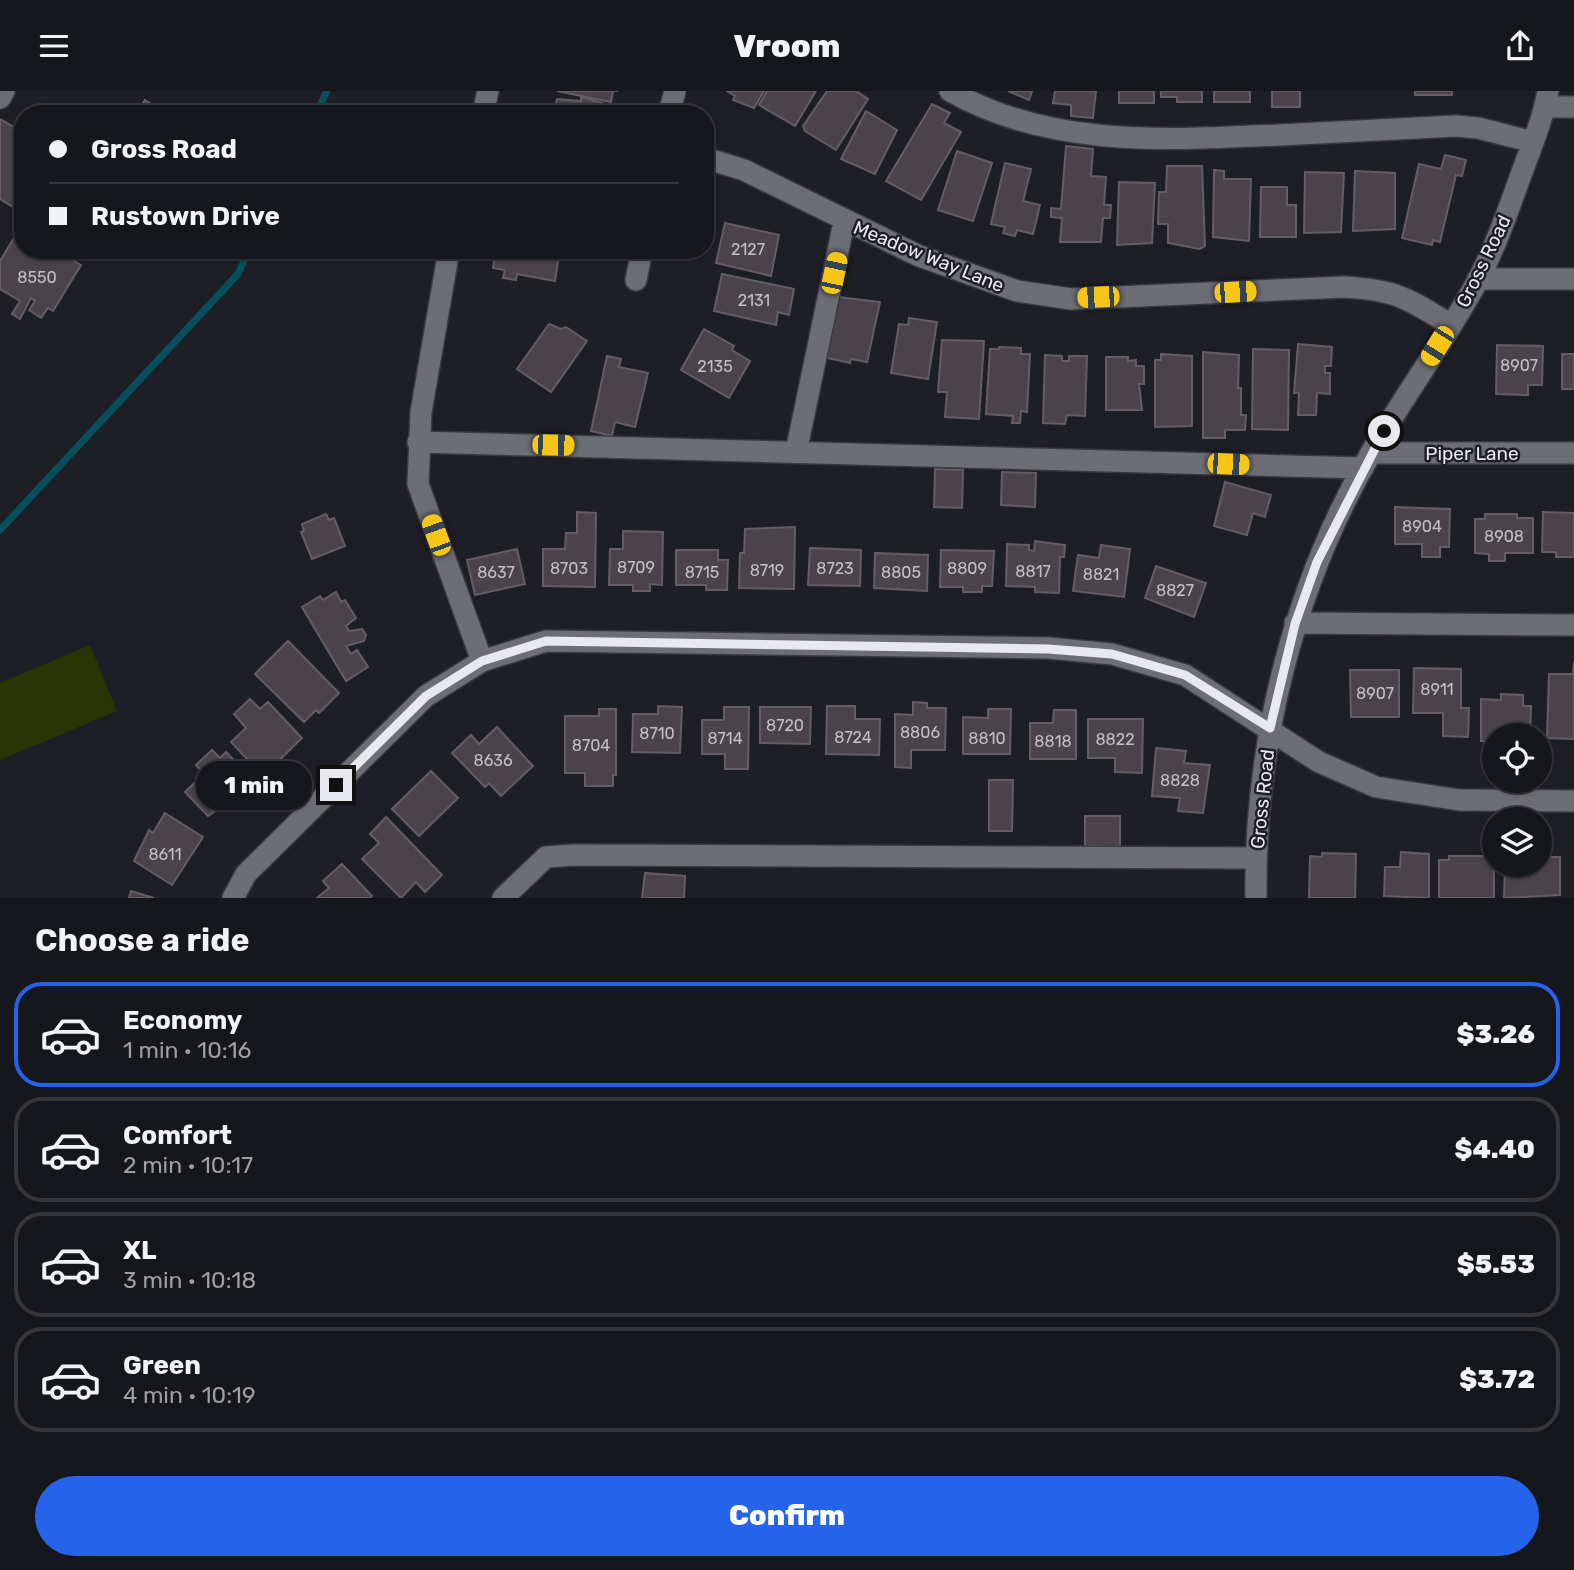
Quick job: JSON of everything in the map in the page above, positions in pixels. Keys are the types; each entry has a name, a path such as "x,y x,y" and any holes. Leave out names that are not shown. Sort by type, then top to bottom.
{"street":[{"path":"0,98 4,91"},
{"path":"950,91 1016,121 1112,137 1220,138 1456,125 1533,142"},
{"path":"1547,99 1574,107"},
{"name":"Gross Road","path":"1256,898 1256,858 1270,728 1295,624 1317,562 1367,461 1478,279 1533,142 1547,99"},
{"name":"Meadow Way Lane","path":"714,161 744,170 916,255 1017,292 1071,299 1345,287 1377,289 1406,297 1451,325"},
{"path":"796,452 845,222"},
{"path":"447,259 428,363 418,442 418,484 482,661"},
{"path":"636,280 640,259"},
{"path":"1478,279 1574,279"},
{"name":"Piper Lane","path":"418,442 796,452 1367,461 1574,453"},
{"path":"1295,624 1574,625"},
{"path":"233,898 246,874 426,696 482,661 546,641 1034,648 1099,653 1185,675 1319,762 1376,787 1459,800 1574,801"},
{"path":"503,898 546,857 573,855 1256,858"}],"green space":[{"path":"90,645 117,711 0,760 0,683"}],"building":[{"path":"557,91 613,91 611,102"},
{"path":"727,91 764,91 754,108 733,100 735,96"},
{"path":"767,91 816,91 795,126 759,105"},
{"path":"827,91 856,91 868,99 836,150 805,131 803,126"},
{"path":"1008,91 1032,91 1029,100"},
{"path":"1055,91 1096,91 1093,118 1071,116 1071,105 1053,103"},
{"path":"1119,91 1154,91 1154,103 1119,103"},
{"path":"1161,91 1202,91 1202,102 1177,102 1177,97 1161,97"},
{"path":"1214,91 1250,91 1250,102 1214,102"},
{"path":"1272,91 1300,91 1300,107 1272,107"},
{"path":"1415,91 1452,91 1452,95 1415,95"},
{"path":"581,97 609,105 556,105 557,99 581,101"},
{"path":"932,104 950,113 944,123 961,132 921,200 886,181"},
{"path":"866,111 897,130 875,174 841,159"},
{"path":"0,119 14,127 14,208 0,199"},
{"path":"1066,146 1093,149 1091,176 1106,177 1104,205 1111,205 1110,218 1103,218 1101,242 1060,242 1062,218 1051,217 1051,208 1061,209"},
{"path":"957,151 992,163 973,221 938,210"},
{"path":"1445,155 1466,160 1462,176 1456,175 1440,242 1433,240 1432,245 1402,238 1419,164 1441,169"},
{"path":"1005,163 1031,169 1023,201 1040,205 1033,234 1017,230 1015,236 1003,233 1005,227 991,224"},
{"path":"1167,166 1202,166 1205,246 1200,249 1168,243 1168,224 1158,224 1159,192 1166,192"},
{"path":"1214,170 1224,171 1224,179 1251,179 1249,241 1213,237"},
{"path":"1355,171 1395,173 1395,229 1353,231"},
{"path":"1305,172 1344,173 1341,232 1304,233"},
{"path":"1119,182 1155,183 1152,243 1117,245"},
{"path":"1261,187 1287,187 1287,205 1296,205 1296,237 1260,237"},
{"path":"725,223 779,235 771,276 716,263"},
{"path":"14,238 14,259 75,259 74,261 81,265 53,311 48,308 41,318 29,310 35,301 31,298 20,319 12,314 20,301 0,289 0,261"},
{"path":"494,259 559,259 555,281 517,274 516,280 503,278 505,270 493,268"},
{"path":"722,274 794,289 789,315 778,312 776,325 714,311"},
{"path":"838,297 880,302 867,362 851,359 850,363 823,357"},
{"path":"909,318 937,322 928,379 891,373 899,324 908,325"},
{"path":"549,324 561,329 566,327 587,341 551,392 517,369"},
{"path":"704,329 734,346 732,350 750,361 729,398 681,370"},
{"path":"942,340 984,341 979,419 945,417 947,392 938,392"},
{"path":"1298,344 1332,347 1331,366 1325,366 1325,373 1330,373 1330,394 1317,393 1316,415 1298,415 1299,393 1294,393"},
{"path":"1497,345 1543,346 1542,385 1528,385 1528,395 1496,394"},
{"path":"1021,348 1021,354 1030,354 1027,412 1021,411 1020,423 1012,423 1013,416 986,414 990,349"},
{"path":"1253,349 1289,350 1288,430 1252,429"},
{"path":"1203,352 1239,355 1238,388 1241,388 1241,415 1246,415 1245,430 1225,430 1225,438 1203,438"},
{"path":"1161,354 1192,356 1192,426 1155,427 1155,360 1161,360"},
{"path":"1562,354 1574,354 1574,389 1562,389"},
{"path":"1045,355 1062,356 1062,361 1069,361 1069,356 1087,356 1085,416 1067,415 1065,424 1043,423"},
{"path":"607,356 621,359 619,367 648,373 635,427 615,422 612,436 591,431"},
{"path":"1106,357 1128,357 1128,361 1136,360 1136,366 1144,366 1144,384 1139,384 1142,410 1106,410"},
{"path":"935,469 963,470 962,508 934,507"},
{"path":"1002,472 1036,473 1035,507 1001,505"},
{"path":"1225,482 1271,495 1265,517 1253,513 1247,535 1214,526"},
{"path":"1395,507 1450,509 1449,547 1440,547 1440,557 1422,557 1422,544 1395,544"},
{"path":"577,512 596,513 595,587 543,586 543,549 565,549 566,533 577,533"},
{"path":"1543,512 1574,513 1574,557 1556,557 1556,552 1542,552"},
{"path":"326,514 329,520 334,518 345,546 312,559 301,532 304,531 302,524"},
{"path":"1485,514 1517,514 1517,518 1533,518 1533,553 1505,553 1505,561 1489,561 1489,554 1475,553 1475,519 1485,519"},
{"path":"795,527 794,589 739,588 740,553 744,553 745,529"},
{"path":"623,531 663,532 662,585 650,584 650,591 633,591 633,585 609,585 610,549 623,549"},
{"path":"1035,541 1065,545 1064,557 1060,557 1059,593 1035,592 1035,587 1006,586 1007,544 1029,545 1029,550 1034,551"},
{"path":"1101,545 1130,549 1124,597 1073,591 1078,555 1099,558"},
{"path":"810,548 861,550 860,586 808,585"},
{"path":"517,549 525,584 475,595 467,560"},
{"path":"676,550 718,550 718,560 728,560 727,590 706,590 706,585 676,585"},
{"path":"941,550 994,551 992,586 982,586 982,592 963,592 963,587 940,587"},
{"path":"875,553 928,555 927,591 874,588"},
{"path":"1156,566 1206,583 1194,617 1145,598"},
{"path":"336,592 341,602 345,600 356,618 346,626 349,631 362,629 366,635 364,641 346,646 351,654 357,650 368,667 346,681 302,607 320,596 323,600"},
{"path":"288,641 339,693 319,713 316,710 304,722 255,674"},
{"path":"1574,662 1574,739 1552,738 1552,723 1547,723 1549,674 1573,674"},
{"path":"1414,668 1461,669 1461,708 1469,708 1468,737 1443,736 1443,713 1413,713"},
{"path":"1350,670 1399,670 1399,717 1351,717"},
{"path":"1501,694 1523,695 1523,706 1531,706 1530,723 1482,723 1481,741 1481,699 1501,700"},
{"path":"250,699 260,709 268,702 302,738 263,776 231,742 246,728 234,714"},
{"path":"913,702 927,703 927,708 946,708 945,750 911,750 911,768 895,767 895,714 913,715"},
{"path":"658,706 682,707 680,753 632,752 633,714 658,714"},
{"path":"827,706 855,706 855,719 880,719 879,755 826,754"},
{"path":"724,707 749,707 748,769 725,769 725,754 702,754 702,720 724,720"},
{"path":"760,707 811,707 810,744 760,743"},
{"path":"599,709 616,709 616,775 613,775 613,786 585,786 585,773 565,773 565,716 599,716"},
{"path":"988,709 1011,709 1010,754 963,754 963,717 988,718"},
{"path":"1054,710 1076,710 1076,759 1030,759 1030,723 1053,723"},
{"path":"1088,719 1143,719 1142,773 1115,772 1115,758 1088,758"},
{"path":"497,727 533,766 501,796 489,783 485,787 452,753 471,735 479,744"},
{"path":"1156,748 1186,751 1184,763 1210,765 1203,813 1178,811 1180,798 1152,796"},
{"path":"212,750 220,758 226,752 256,783 232,806 229,802 208,816 185,792 204,774 196,765"},
{"path":"431,771 458,798 419,836 392,809"},
{"path":"989,780 1013,780 1012,831 989,831"},
{"path":"165,813 203,837 172,885 134,861 149,830 153,833"},
{"path":"1085,816 1120,816 1120,846 1085,846"},
{"path":"386,817 442,875 425,892 416,882 401,898 362,859 379,843 370,834"},
{"path":"1401,852 1429,854 1429,898 1384,896 1385,867 1400,867"},
{"path":"1322,853 1356,854 1355,898 1309,898 1310,856 1322,857"},
{"path":"1449,856 1482,856 1482,877 1494,877 1494,898 1439,898 1439,860 1449,860"},
{"path":"1552,857 1560,857 1560,895 1504,898 1505,877 1552,877"},
{"path":"342,864 372,896 370,898 317,898 329,888 323,881"},
{"path":"645,873 685,876 684,898 642,898"},
{"path":"131,891 154,898 129,898"}],"waterway":[{"path":"320,105 327,91"},
{"path":"0,530 238,274 245,259"}],"route":[{"path":"336,785 426,696 482,661 546,641 1048,649 1112,654 1185,675 1270,728 1295,624 1317,562 1384,431"}]}
